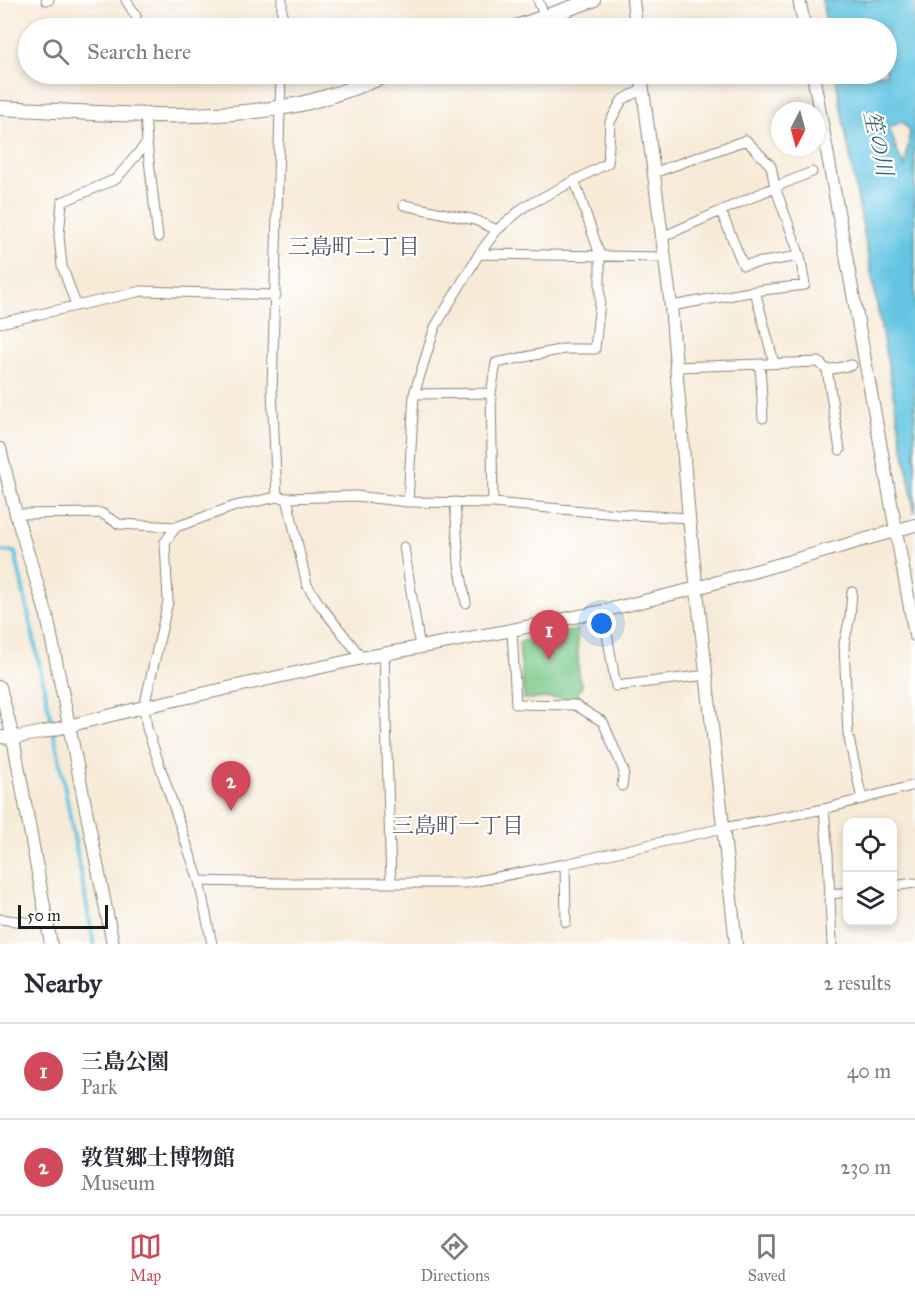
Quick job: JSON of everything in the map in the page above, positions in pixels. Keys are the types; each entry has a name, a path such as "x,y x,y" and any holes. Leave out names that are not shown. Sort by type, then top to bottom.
{"main road":[{"path":"542,18 593,0"},
{"path":"0,108 145,114 236,114 281,108 362,84"}],"street":[{"path":"126,0 136,16"},
{"path":"282,0 282,18"},
{"path":"538,0 545,17"},
{"path":"633,0 635,18"},
{"path":"799,0 803,18"},
{"path":"281,84 272,390 282,497 307,585 362,658"},
{"path":"642,84 671,306 689,518 736,944"},
{"path":"815,84 905,528 915,635"},
{"path":"408,502 414,393 435,327 479,254 497,230 524,207 608,163 610,122 622,100 643,88"},
{"path":"145,114 158,237"},
{"path":"653,173 746,140 771,166 775,188 800,256 805,285 755,291 671,306"},
{"path":"76,305 62,266 59,236 62,202 116,179 147,143"},
{"path":"662,237 812,172"},
{"path":"493,503 491,393 496,363 564,349 595,349 600,302 600,255 575,182"},
{"path":"404,205 475,220 497,230"},
{"path":"721,211 744,265 800,256"},
{"path":"479,254 664,257"},
{"path":"0,323 142,291 276,295"},
{"path":"755,291 774,363"},
{"path":"675,367 819,362 827,370 840,450"},
{"path":"760,364 763,418"},
{"path":"827,370 852,365"},
{"path":"414,393 491,393"},
{"path":"0,449 16,514 47,616 64,726 113,944"},
{"path":"16,514 101,513 119,524 176,527 235,506 282,497 356,496 408,502 493,503 689,518"},
{"path":"455,502 459,564 466,603"},
{"path":"176,527 165,542 168,602 144,707 147,728 199,881 212,944"},
{"path":"6,738 44,732 362,658 512,630 603,610 697,588 905,528"},
{"path":"404,547 420,648"},
{"path":"852,592 850,617 844,644 848,734 862,799"},
{"path":"603,610 616,686 706,675"},
{"path":"512,630 516,704 575,705 603,722 624,771 622,786"},
{"path":"384,654 391,882"},
{"path":"0,687 6,738 51,944"},
{"path":"199,881 466,883 565,864 723,828 824,809 915,786"},
{"path":"824,809 832,944"},
{"path":"565,864 566,922"},
{"path":"897,885 915,883"},
{"path":"830,894 843,893"},
{"path":"0,919 48,925"}],"green space":[{"path":"577,630 579,678 582,685 575,700 524,699 519,642"}],"water":[{"name":"笙の川","path":"822,0 915,0 915,513 837,84 897,84 897,18 825,18","holes":["902,122 910,131 905,167 889,127"]}],"waterway":[{"path":"0,551 15,552 58,752 94,944"}],"place":[{"name":"三島公園","path":"549,660"},
{"name":"敦賀郷土博物館","path":"231,811"}],"district":[{"name":"三島町二丁目","path":"354,246"},
{"name":"三島町一丁目","path":"458,825"}]}
